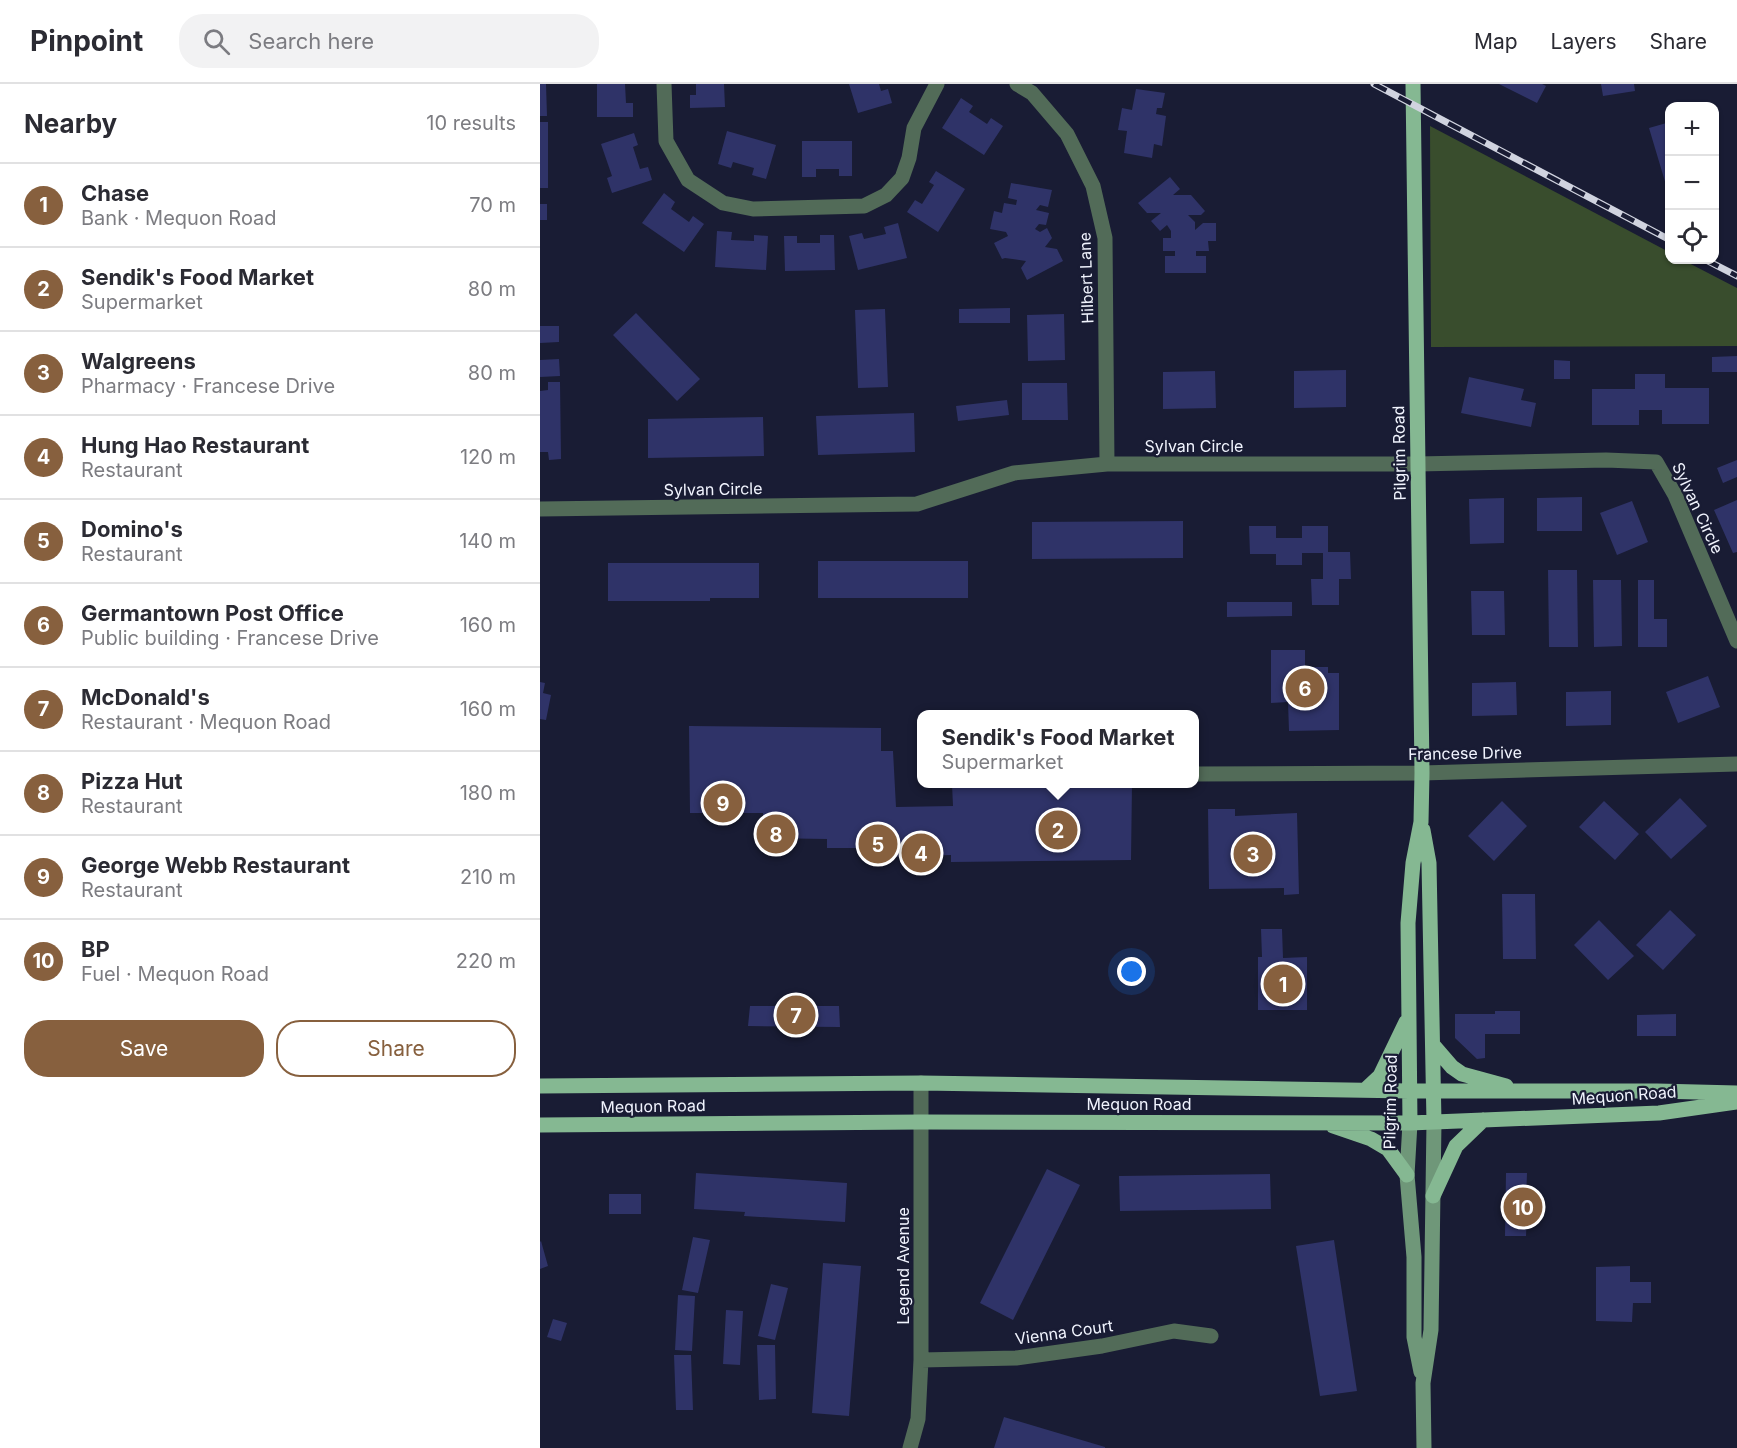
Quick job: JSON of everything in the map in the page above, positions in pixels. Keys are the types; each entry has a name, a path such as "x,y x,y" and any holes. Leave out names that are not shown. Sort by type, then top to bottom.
{"main road":[{"name":"Pilgrim Road","path":"1413,84 1422,822 1429,862 1434,1122"},
{"name":"Pilgrim Road","path":"1410,1123 1409,911 1413,864 1422,822"},
{"path":"1408,968 1431,968"},
{"path":"1365,1090 1380,1076 1408,1017"},
{"path":"1433,1045 1452,1067 1462,1074 1526,1091"},
{"name":"Mequon Road","path":"540,1086 921,1083 1409,1091 1737,1093"},
{"name":"Mequon Road","path":"540,1125 921,1122 1410,1123 1659,1113 1737,1102"},
{"path":"1433,1196 1456,1146 1483,1120"},
{"path":"1321,1122 1371,1140 1388,1149 1407,1175"}],"street":[{"path":"664,84 666,141 688,180 723,203 753,209 864,206 886,195 902,178 909,158 914,128 937,84"},
{"name":"Hilbert Lane","path":"1017,84 1032,93 1067,134 1094,186 1105,238 1107,464"},
{"name":"Sylvan Circle","path":"540,509 917,504 1014,473 1107,464 1417,465 1606,460 1656,462 1675,495 1737,641"},
{"name":"Francese Drive","path":"1199,774 1422,773 1737,764"},
{"name":"Legend Avenue","path":"910,1448 918,1419 921,1360 921,1083"},
{"name":"Pilgrim Road","path":"1424,1448 1423,1383 1431,1330 1434,1122"},
{"name":"Pilgrim Road","path":"1410,1123 1407,1175 1414,1257 1414,1337 1423,1383"},
{"name":"Vienna Court","path":"921,1360 1016,1358 1102,1346 1174,1331 1211,1336"}],"green space":[{"path":"1430,126 1665,250 1665,264 1691,264 1737,288 1737,346 1431,347"}],"building":[{"path":"540,84 546,84 547,116 540,116"},
{"path":"597,84 625,84 626,103 633,103 633,117 597,117"},
{"path":"696,84 724,84 725,107 690,108 690,95 696,95"},
{"path":"849,84 879,84 881,91 888,89 892,103 858,113"},
{"path":"1499,84 1542,84 1546,86 1537,103"},
{"path":"1601,84 1634,84 1635,91 1603,96"},
{"path":"1136,89 1165,93 1162,108 1157,108 1156,114 1166,116 1162,146 1154,144 1152,158 1124,153 1127,131 1118,130 1122,108 1132,110"},
{"path":"961,98 973,106 969,112 987,124 991,118 1003,126 984,155 942,128"},
{"path":"540,122 548,122 548,188 540,188"},
{"path":"1665,123 1665,182 1649,128"},
{"path":"727,131 776,145 766,179 752,175 754,168 733,162 731,168 718,164"},
{"path":"634,133 638,145 633,147 640,169 648,167 652,180 612,193 607,178 612,176 601,144"},
{"path":"802,141 852,141 852,176 839,176 839,169 816,169 816,177 802,177"},
{"path":"936,171 965,189 938,232 907,212 915,200 922,204 934,185 929,182"},
{"path":"1170,177 1180,189 1173,195 1191,195 1205,211 1201,215 1188,215 1195,222 1195,230 1203,223 1216,223 1216,241 1208,241 1209,251 1196,251 1196,256 1206,256 1206,273 1165,273 1165,256 1175,256 1175,251 1163,251 1163,238 1171,238 1171,231 1167,225 1160,231 1151,221 1161,213 1147,213 1138,203"},
{"path":"1011,183 1052,190 1048,207 1040,205 1036,210 1049,213 1046,225 1039,224 1035,229 1040,232 1047,228 1052,238 1045,247 1057,249 1063,261 1027,280 1021,268 1026,261 1002,259 994,243 1008,236 1006,232 990,229 994,211 1002,213 1004,203 1016,205 1017,200 1008,198"},
{"path":"664,193 675,202 671,209 689,222 693,216 704,224 684,252 642,223"},
{"path":"540,204 547,204 547,220 540,220"},
{"path":"898,223 907,258 858,270 849,236 862,233 864,239 886,234 884,227"},
{"path":"717,231 732,232 731,240 754,241 754,235 768,236 766,270 715,267"},
{"path":"820,235 834,235 835,270 785,271 784,236 797,236 797,243 820,243"},
{"path":"1010,308 1010,323 959,323 959,309"},
{"path":"885,309 888,387 858,388 855,310"},
{"path":"636,313 700,379 677,401 613,335"},
{"path":"1064,314 1065,360 1028,361 1027,315"},
{"path":"540,326 559,326 559,342 540,343"},
{"path":"1737,356 1737,372 1712,372 1712,357"},
{"path":"559,359 560,376 540,377 540,360"},
{"path":"1554,360 1570,361 1570,379 1554,379"},
{"path":"1346,370 1346,407 1294,408 1294,371"},
{"path":"1215,371 1216,408 1163,409 1163,372"},
{"path":"1635,374 1665,374 1665,388 1709,388 1709,424 1662,424 1662,410 1639,410 1639,425 1592,425 1592,389 1635,389"},
{"path":"1469,377 1524,389 1521,400 1536,403 1531,427 1461,413"},
{"path":"548,382 560,382 561,459 549,460 548,452 540,452 540,391 548,390"},
{"path":"1022,383 1067,383 1068,420 1022,420"},
{"path":"1007,400 1009,415 958,421 956,406"},
{"path":"914,413 915,452 818,455 816,416"},
{"path":"763,417 764,456 648,458 648,419"},
{"path":"1737,460 1737,477 1723,483 1717,468"},
{"path":"1582,497 1582,531 1537,531 1537,498"},
{"path":"1504,498 1504,543 1470,544 1469,499"},
{"path":"1737,500 1737,552 1733,553 1714,510"},
{"path":"1632,501 1648,542 1617,555 1600,513"},
{"path":"1183,521 1183,558 1032,559 1032,522"},
{"path":"1249,526 1276,526 1276,538 1302,538 1302,526 1328,526 1328,552 1350,552 1351,579 1339,579 1339,605 1312,605 1311,579 1323,579 1323,553 1302,553 1302,565 1276,565 1276,554 1250,554"},
{"path":"818,561 968,561 968,598 818,598"},
{"path":"608,563 759,563 759,598 710,598 710,601 608,601"},
{"path":"1548,570 1577,570 1578,647 1549,647"},
{"path":"1593,580 1621,580 1622,646 1594,647"},
{"path":"1638,580 1654,580 1654,619 1667,619 1667,647 1638,647"},
{"path":"1471,591 1504,591 1505,635 1472,635"},
{"path":"1227,602 1292,602 1292,616 1227,617"},
{"path":"1271,650 1305,650 1305,667 1328,667 1328,673 1339,673 1339,730 1289,731 1288,702 1271,703"},
{"path":"1708,676 1720,707 1678,723 1666,692"},
{"path":"540,682 545,683 543,693 551,695 546,720 540,719"},
{"path":"1516,682 1517,715 1472,716 1472,683"},
{"path":"1611,691 1611,725 1566,726 1566,692"},
{"path":"689,726 881,728 881,751 893,751 896,807 953,806 952,788 1132,788 1131,860 951,862 951,855 866,858 867,848 827,848 827,839 764,838 763,813 690,813"},
{"path":"1680,798 1707,826 1671,859 1645,832"},
{"path":"1502,801 1527,826 1494,861 1468,836"},
{"path":"1604,801 1639,834 1615,860 1579,827"},
{"path":"1208,809 1235,809 1235,816 1297,813 1299,894 1284,895 1284,888 1209,889"},
{"path":"1502,894 1535,894 1536,959 1503,959"},
{"path":"1670,910 1696,935 1663,970 1636,945"},
{"path":"1599,920 1634,956 1608,980 1574,945"},
{"path":"1261,929 1282,929 1283,958 1307,957 1307,1010 1258,1010 1258,957 1262,957"},
{"path":"750,1006 839,1006 840,1027 748,1026"},
{"path":"1495,1011 1520,1011 1520,1034 1485,1034 1485,1058 1477,1059 1455,1038 1455,1014 1495,1014"},
{"path":"1676,1014 1676,1036 1637,1036 1637,1015"},
{"path":"1047,1169 1080,1185 1013,1320 980,1303"},
{"path":"696,1173 847,1183 845,1222 744,1216 745,1212 694,1209"},
{"path":"1506,1173 1527,1173 1526,1201 1541,1201 1540,1214 1527,1214 1526,1236 1505,1236"},
{"path":"1270,1174 1271,1209 1120,1211 1119,1176"},
{"path":"609,1194 641,1194 641,1214 609,1214"},
{"path":"693,1237 710,1240 698,1293 682,1290"},
{"path":"1334,1240 1357,1391 1320,1396 1296,1246"},
{"path":"540,1242 548,1266 540,1269"},
{"path":"823,1263 861,1266 849,1416 812,1413"},
{"path":"1630,1266 1630,1282 1651,1282 1651,1303 1633,1303 1632,1322 1596,1321 1596,1267"},
{"path":"771,1284 788,1288 775,1340 758,1336"},
{"path":"678,1295 695,1296 692,1351 675,1350"},
{"path":"726,1310 743,1311 740,1365 723,1364"},
{"path":"553,1319 567,1323 561,1341 547,1337"},
{"path":"757,1345 775,1345 776,1399 759,1400"},
{"path":"674,1355 691,1355 693,1410 676,1410"},
{"path":"1004,1417 1105,1447 1105,1448 994,1448"}],"railway":[{"path":"1374,84 1665,237"},
{"path":"1714,264 1737,276"}],"place":[{"name":"Germantown Post Office","path":"1305,688"},
{"name":"George Webb Restaurant","path":"723,803"},
{"name":"Sendik's Food Market","path":"1058,830"},
{"name":"Pizza Hut","path":"776,834"},
{"name":"Domino's","path":"878,844"},
{"name":"Hung Hao Restaurant","path":"921,853"},
{"name":"Walgreens","path":"1253,854"},
{"name":"Chase","path":"1283,984"},
{"name":"McDonald's","path":"796,1015"},
{"name":"BP","path":"1523,1207"}]}
